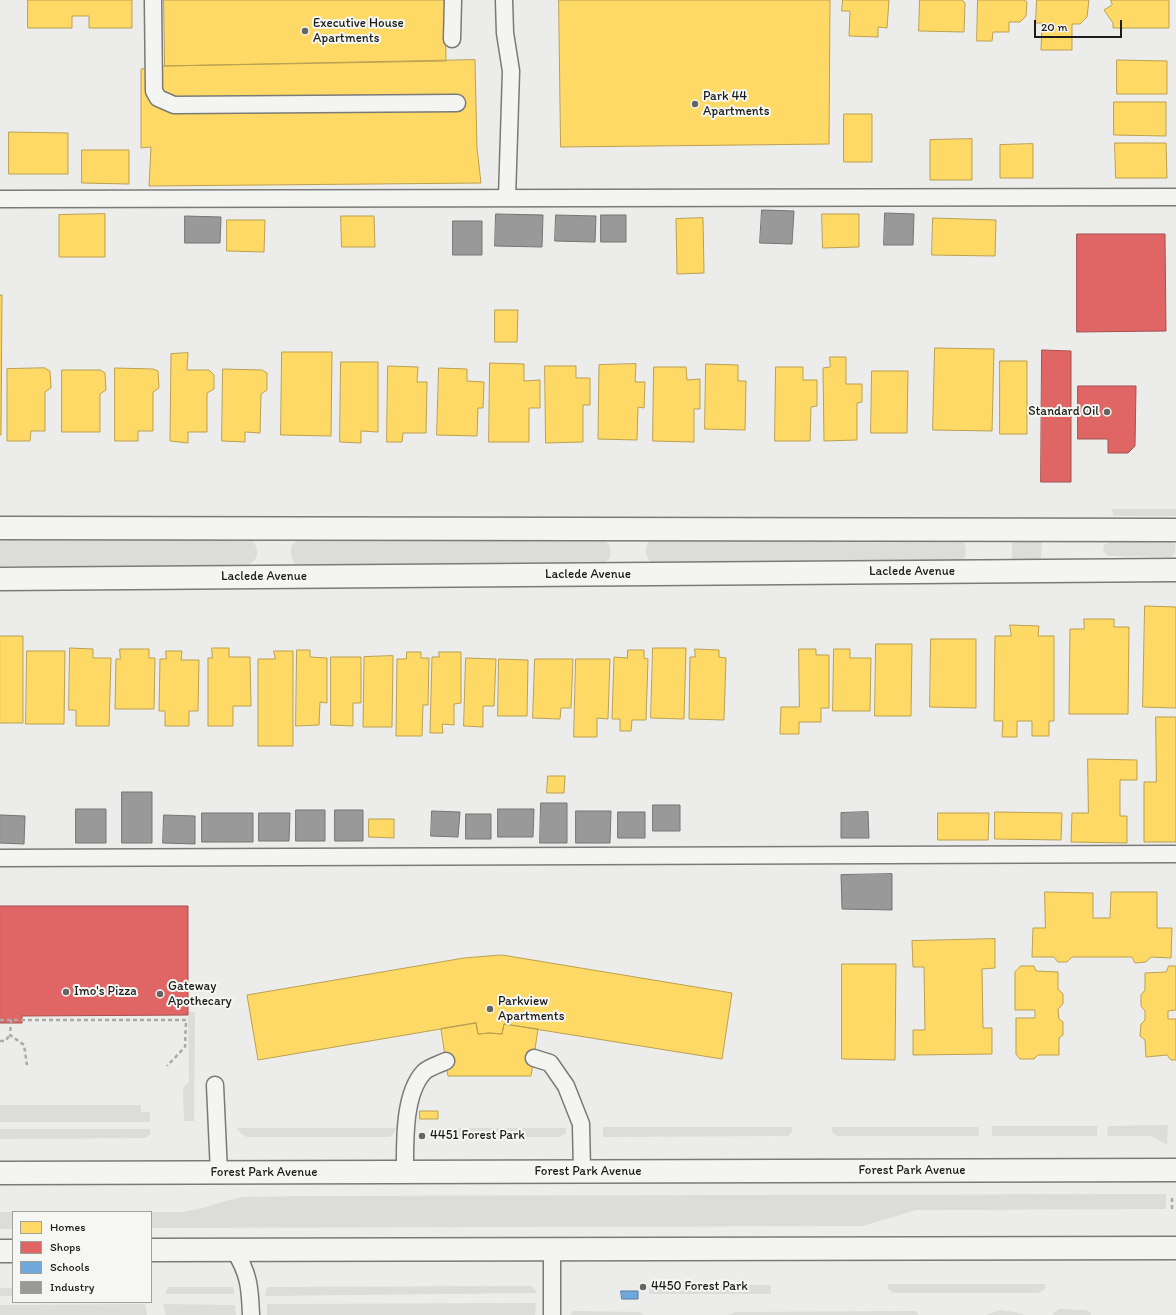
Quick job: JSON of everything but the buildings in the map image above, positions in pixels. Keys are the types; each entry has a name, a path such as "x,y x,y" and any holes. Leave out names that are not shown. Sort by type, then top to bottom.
{"street":[{"path":"0,528 1176,530"},
{"name":"Laclede Avenue","path":"0,579 1176,570"},
{"name":"Forest Park Avenue","path":"0,1173 1176,1170"},
{"path":"152,1250 1176,1248"},
{"path":"0,1251 12,1251"}],"lane":[{"path":"154,0 154,91 158,98 174,105 457,103"},
{"path":"452,39 453,0"},
{"path":"504,0 505,33 511,71 507,198"},
{"path":"0,198 1176,197"},
{"path":"0,858 1176,854"},
{"path":"534,1058 550,1063 566,1086 581,1124 582,1172"},
{"path":"405,1172 405,1124 414,1086 425,1071 446,1061"},
{"path":"215,1085 219,1173"},
{"path":"234,1250 242,1262 248,1280 251,1315"},
{"path":"552,1250 552,1315"}],"path":[{"path":"0,1020 186,1020 185,1047 167,1066"},
{"path":"0,1042 5,1041 10,1035 11,1020"},
{"path":"10,1035 24,1045 27,1065"},
{"path":"1172,1194 1172,1209"}],"shaded area":[{"path":"1112,509 1176,509 1176,516 1113,516"},
{"path":"656,538 963,540 966,548 965,558 958,563 654,564 647,557 646,547 649,540"},
{"path":"1012,538 1042,538 1041,563 1012,563"},
{"path":"245,539 253,541 256,546 257,555 254,561 241,566 0,566 0,540"},
{"path":"600,539 610,546 610,558 604,563 596,565 301,565 295,564 291,553 294,543 301,540"},
{"path":"1111,541 1172,542 1175,545 1175,553 1171,557 1111,556 1107,555 1103,551 1104,545"},
{"path":"188,1012 195,1012 194,1121 184,1121 183,1088 189,1082"},
{"path":"0,1105 141,1105 141,1112 150,1112 150,1122 0,1122"},
{"path":"1168,1125 1167,1144 1151,1136 1107,1136 1108,1126"},
{"path":"992,1126 1097,1126 1097,1136 992,1136"},
{"path":"603,1127 793,1127 788,1136 603,1137"},
{"path":"831,1127 978,1127 979,1136 837,1136 833,1133"},
{"path":"237,1128 396,1128 394,1134 390,1137 247,1137 241,1134"},
{"path":"434,1128 566,1128 566,1133 559,1137 440,1137 436,1134"},
{"path":"0,1129 150,1129 150,1134 146,1138 0,1139"},
{"path":"1166,1194 1166,1209 916,1210 863,1226 152,1228 152,1212 182,1212 199,1209 242,1197"},
{"path":"0,1212 12,1212 12,1229 0,1229"},
{"path":"888,1284 1046,1284 1044,1290 1038,1293 893,1293 888,1289"},
{"path":"649,1285 771,1285 771,1294 649,1294"},
{"path":"532,1286 537,1293 265,1296 267,1287"},
{"path":"168,1287 233,1287 235,1294 165,1294"},
{"path":"0,1288 12,1288 12,1296 0,1296"},
{"path":"536,1303 535,1315 267,1315 267,1304"},
{"path":"145,1304 147,1315 0,1315 0,1305"},
{"path":"163,1304 235,1305 236,1315 166,1315"},
{"path":"1059,1309 1086,1310 1091,1313 1091,1315 1053,1315"},
{"path":"1000,1310 1015,1312 1025,1315 986,1315"},
{"path":"573,1311 641,1312 644,1315 570,1315"},
{"path":"916,1311 919,1315 728,1315 736,1312"}],"place":[{"name":"Executive House Apartments","path":"305,31"},
{"name":"Park 44 Apartments","path":"695,104"},
{"name":"Standard Oil","path":"1107,412"},
{"name":"Imo's Pizza","path":"66,992"},
{"name":"Gateway Apothecary","path":"160,994"},
{"name":"Parkview Apartments","path":"490,1009"},
{"name":"4451 Forest Park","path":"422,1136"},
{"name":"4450 Forest Park","path":"643,1287"}]}
